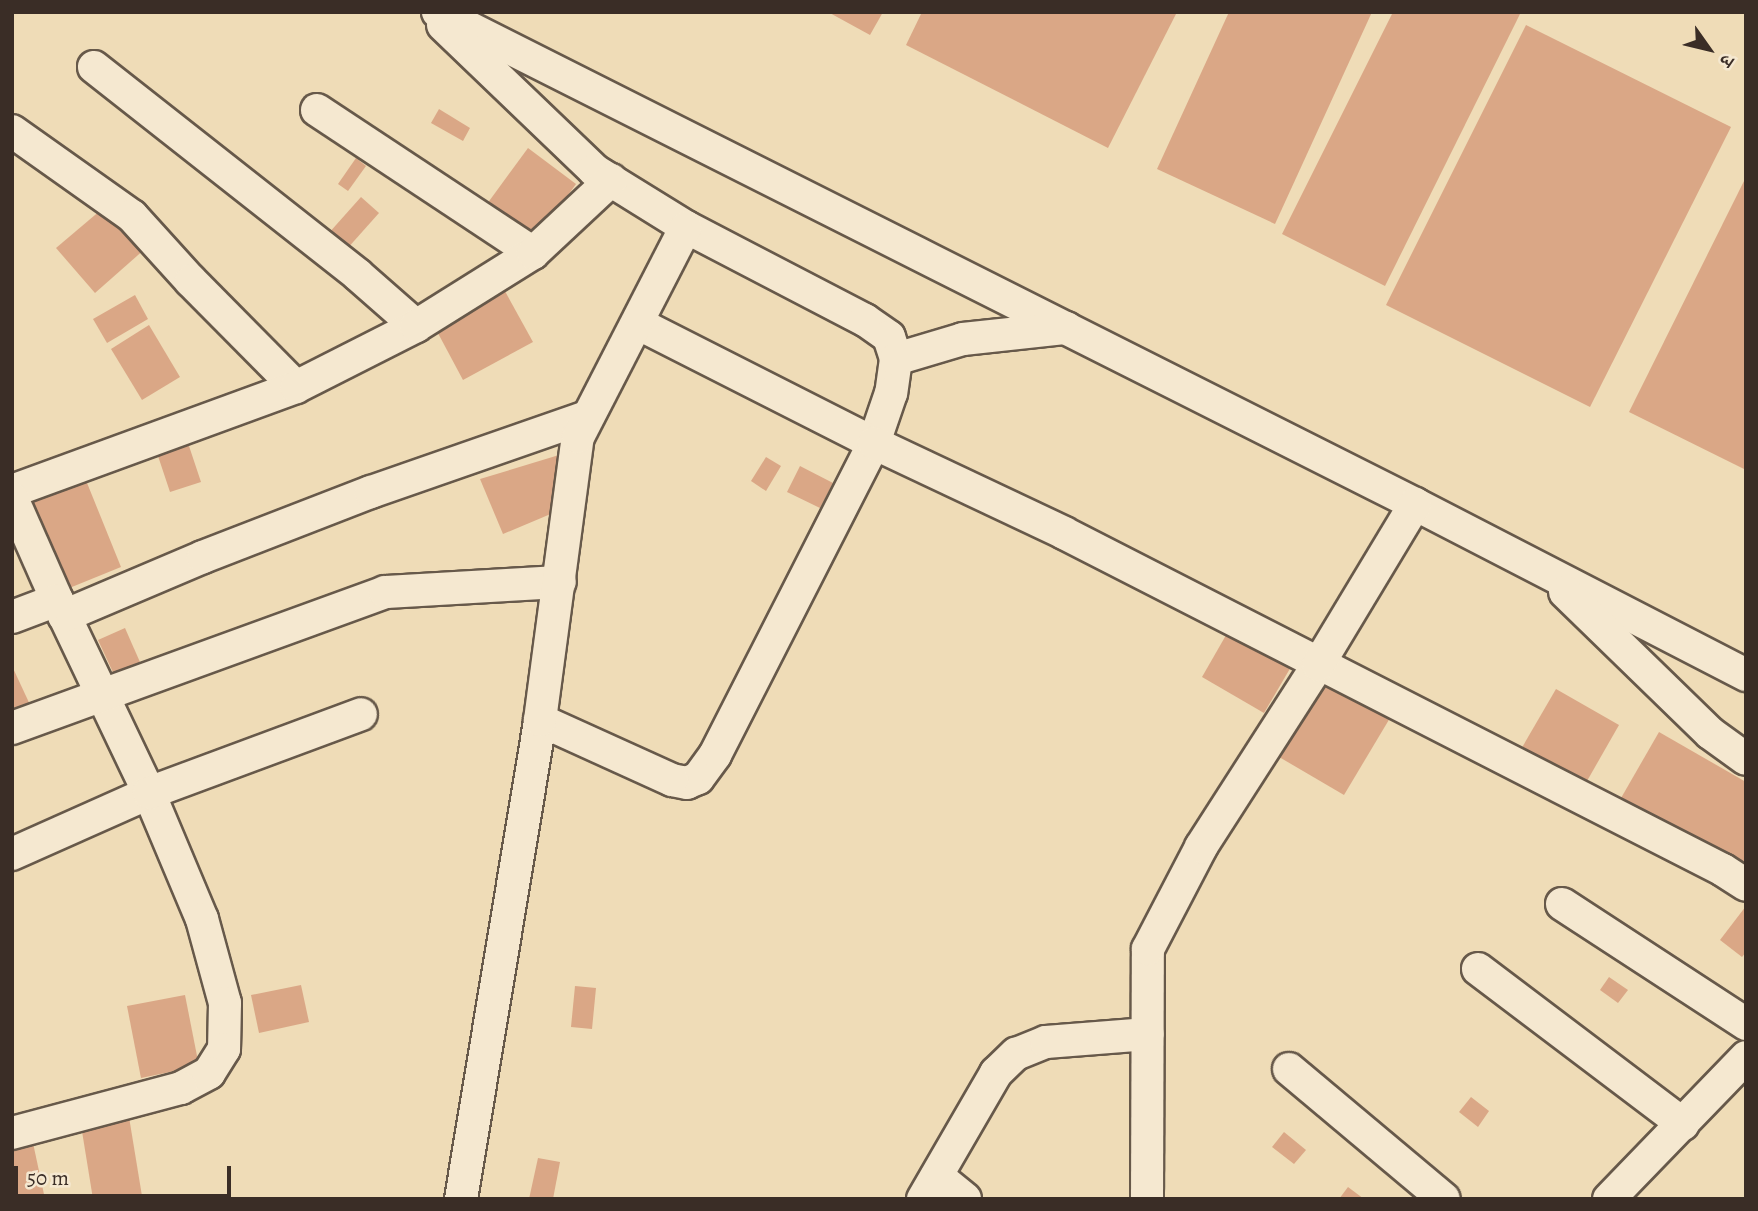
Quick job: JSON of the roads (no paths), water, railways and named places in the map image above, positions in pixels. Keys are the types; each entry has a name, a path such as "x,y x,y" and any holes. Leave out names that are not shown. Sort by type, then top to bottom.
{"street":[{"path":"429,12 594,170 686,227 865,320 889,337 896,359 891,393 874,443 715,755 698,778 687,783 672,780 540,720"},
{"path":"438,12 1415,504 1746,675"},
{"path":"94,67 358,275 416,326"},
{"path":"317,110 533,253"},
{"path":"12,131 132,216 191,281 296,387"},
{"path":"12,491 296,387 416,326 533,253 611,180"},
{"path":"461,1199 540,720 578,437 586,417 639,324 686,227"},
{"path":"639,324 874,443 1064,533 1723,870 1746,885"},
{"path":"896,359 963,339 1066,328"},
{"path":"12,617 61,608 586,417"},
{"path":"12,498 149,793 202,919 225,1003 224,1049 209,1073 181,1088 12,1133"},
{"path":"1147,1199 1148,949 1201,846 1318,665 1415,504"},
{"path":"1544,571 1690,714 1746,758"},
{"path":"12,728 101,693 385,592 560,582"},
{"path":"12,854 149,793 361,713"},
{"path":"1562,904 1746,1024"},
{"path":"1478,969 1683,1124"},
{"path":"965,1199 930,1187 996,1073 1016,1054 1046,1042 1148,1034"},
{"path":"1609,1199 1746,1057"},
{"path":"1289,1069 1444,1199"}]}
